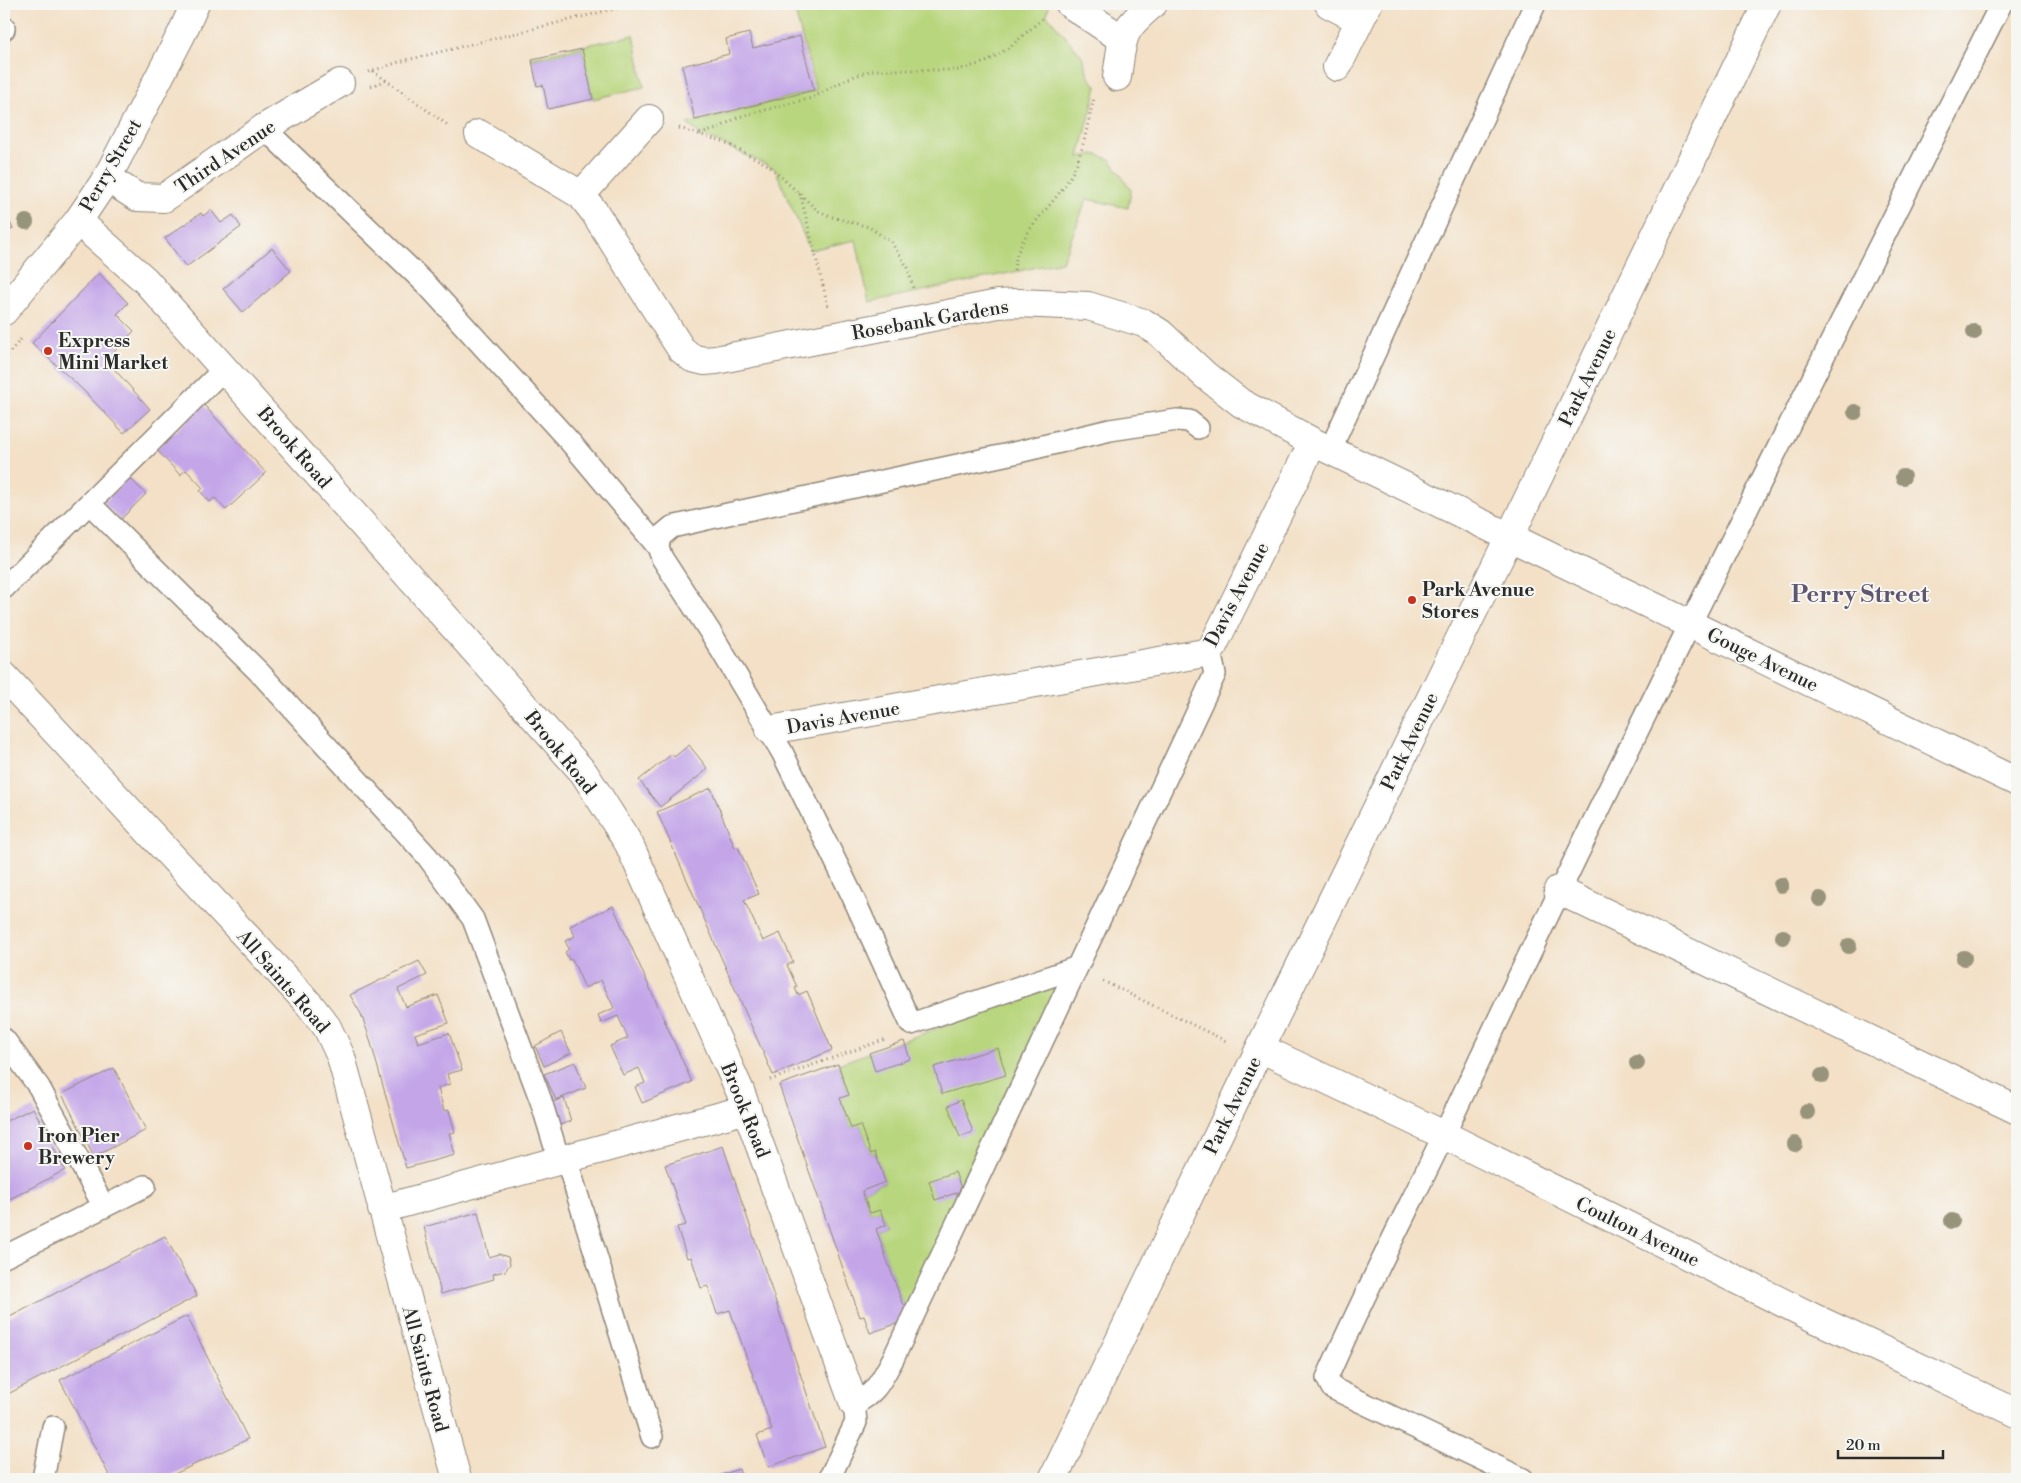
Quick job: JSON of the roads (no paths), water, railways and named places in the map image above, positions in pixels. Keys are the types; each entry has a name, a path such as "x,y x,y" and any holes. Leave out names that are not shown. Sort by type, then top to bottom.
{"street":[{"name":"Perry Street","path":"4,311 78,221 107,178 195,4"},
{"path":"1117,77 1122,39 1131,22 1153,4"},
{"path":"1329,4 1364,12 1337,67"},
{"name":"Park Avenue","path":"1053,1479 1258,1051 1767,4"},
{"path":"1059,9 1122,39"},
{"name":"Third Avenue","path":"107,178 137,197 164,198 264,128 340,83"},
{"path":"580,195 650,119"},
{"name":"Rosebank Gardens","path":"466,132 580,195 596,213 674,340 692,358 704,361 716,360 981,307 1016,303 1088,306 1144,323 1160,333 1205,376 1241,403 1321,446"},
{"name":"Brook Road","path":"78,221 145,280 584,774 629,844 744,1100 854,1404"},
{"path":"1321,446 1510,536"},
{"name":"Davis Avenue","path":"770,730 1210,652 1321,446"},
{"name":"Gouge Avenue","path":"1510,536 2017,782"},
{"name":"All Saints Road","path":"4,676 309,1004 322,1020 334,1041 341,1057 457,1479"},
{"path":"1558,890 2017,1110"},
{"name":"Coulton Avenue","path":"1258,1051 1444,1136 1814,1318 2017,1413"},
{"path":"382,1209 563,1159 744,1100"}],"lane":[{"path":"1321,446 1535,4"},
{"path":"1523,1479 1332,1388 1328,1378 1345,1337 1444,1136 1558,890 2001,4"},
{"path":"264,128 428,286 571,443 658,547 662,558 714,638 784,756 844,878 911,1024 1076,968"},
{"path":"4,588 225,368"},
{"path":"658,547 660,537 672,527 728,514 1014,453 1110,430 1176,420 1189,421 1198,428"},
{"path":"90,504 261,674 427,856 473,919 563,1159 652,1437"},
{"path":"829,1479 856,1422 854,1404 868,1397 876,1390 893,1359 1215,674 1210,652"},
{"path":"4,1039 39,1087 104,1207"},
{"path":"4,1257 144,1186"},
{"path":"44,1479 53,1427"}],"place":[{"name":"Express Mini Market","path":"48,351"},
{"name":"Park Avenue Stores","path":"1412,600"},
{"name":"Iron Pier Brewery","path":"28,1146"}],"district":[{"name":"Perry Street","path":"1860,594"}]}
